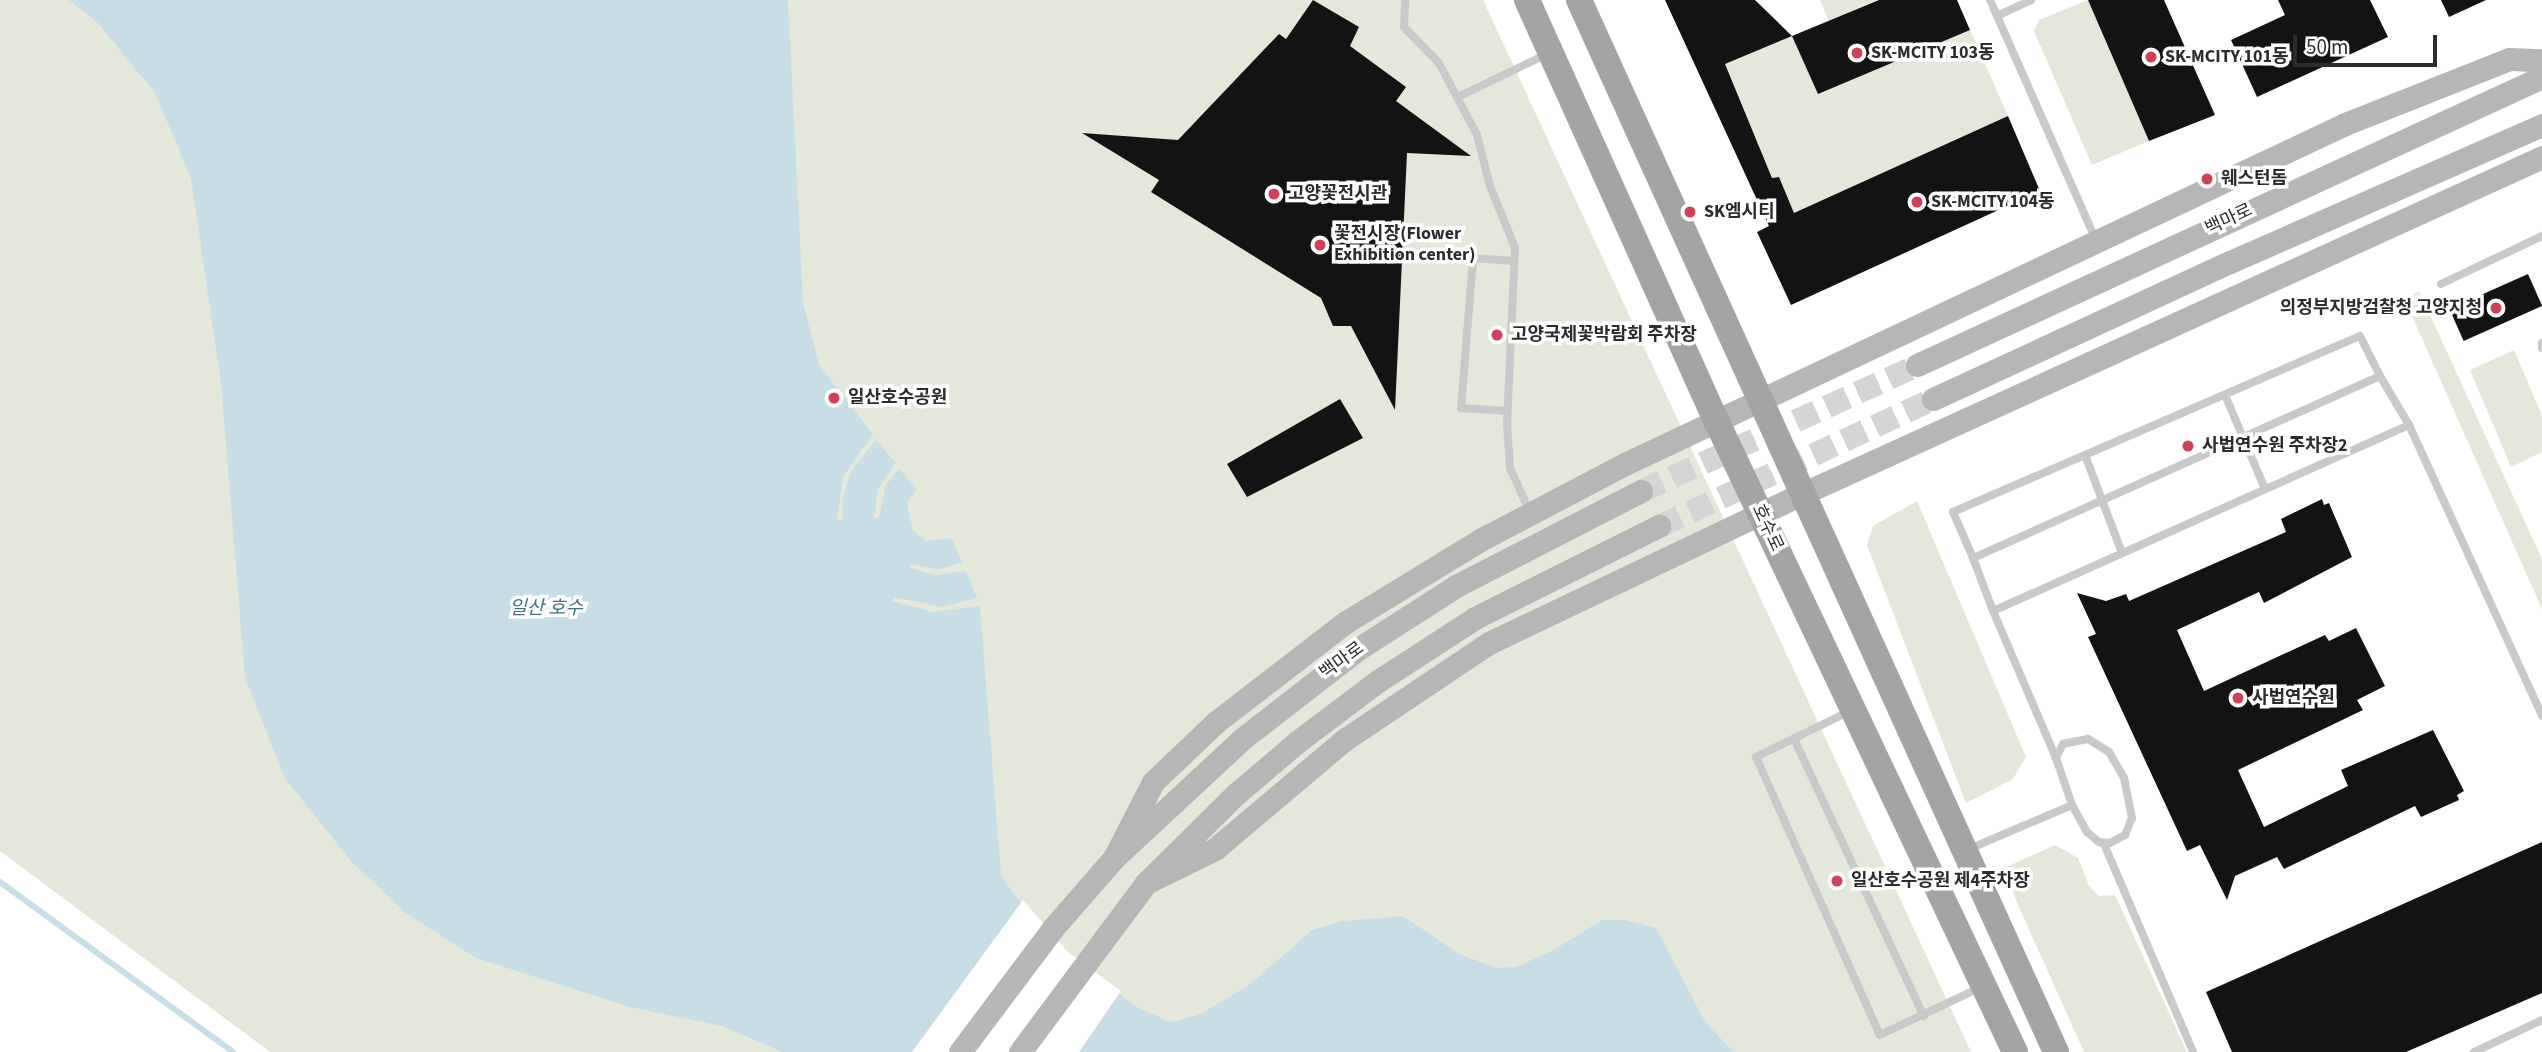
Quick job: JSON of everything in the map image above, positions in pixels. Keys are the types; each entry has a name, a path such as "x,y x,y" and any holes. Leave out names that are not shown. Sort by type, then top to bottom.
{"main road":[{"name":"호수로","path":"1527,0 1716,420 2015,1052"},
{"path":"1579,0 2056,1052"},
{"path":"1114,858 1153,782 1216,722 1369,607 1531,513 1716,420 2345,124 2509,59 2542,60"},
{"name":"백마로","path":"1917,365 2542,77"},
{"path":"1933,399 2230,262 2542,125"},
{"path":"1146,883 1216,849 1344,740 1457,662 1526,623 1802,494 2542,157"},
{"name":"백마로","path":"960,1052 1085,891 1114,858 1242,739 1358,649 1510,556 1642,491"},
{"name":"백마로","path":"1020,1052 1146,883 1266,768 1378,681 1512,598 1659,526"}],"lane":[{"path":"1405,0 1404,27 1439,62 1478,135 1490,186 1515,248 1507,411 1510,468 1531,513"},
{"path":"1990,0 2096,241"},
{"path":"1997,16 2032,0"},
{"path":"1458,97 1550,53"},
{"path":"2441,284 2542,236"},
{"path":"1507,411 1461,408 1473,258 1514,261"},
{"path":"2193,1052 2104,844 2087,832 2073,805 1953,512 2360,336 2409,425 2542,716"},
{"path":"1973,558 2380,376"},
{"path":"2225,395 2265,489"},
{"path":"1993,611 2409,425"},
{"path":"2085,455 2105,499 2122,554"},
{"path":"1852,709 1756,757 1881,1035 1983,986"},
{"path":"1794,739 1924,1016"},
{"path":"2056,758 2063,744 2078,739 2096,743 2113,758 2128,791 2132,823 2125,835 2104,844"},
{"path":"1963,851 2073,805"},
{"path":"2474,1052 2542,1020"}],"shaded area":[{"name":"일산호수공원","path":"0,0 1483,0 1971,1052 270,1052 0,851"},
{"path":"1820,0 1877,0 1829,21"},
{"path":"2088,0 2149,141 2092,165 2034,31 2039,20"},
{"path":"1970,30 2008,116 1794,213 1779,177 1772,178 1725,64 1792,36 1818,93"},
{"path":"2419,291 2542,559 2542,609 2404,298"},
{"path":"2514,350 2542,416 2542,452 2511,467 2470,370"},
{"path":"1917,501 2026,757 2013,779 1966,803 1867,545 1873,526"},
{"path":"2055,845 2078,858 2089,886 2099,896 2115,895 2187,1052 2084,1052 2002,869"}],"water":[{"name":"일산 호수","path":"69,0 788,0 803,302 819,365 873,434 843,477 837,520 842,520 843,496 852,470 876,440 896,463 878,489 874,518 879,517 886,485 899,469 917,489 907,503 913,531 927,541 952,538 962,563 938,569 912,564 909,568 936,575 966,571 977,598 942,607 895,597 892,601 933,612 980,606 1001,876 1038,926 1066,954 1137,1007 1170,1022 1198,1015 1248,986 1312,930 1343,921 1403,916 1461,955 1498,968 1516,967 1552,951 1602,920 1625,920 1656,928 1705,1022 1734,1052 782,1052 722,1026 630,1007 476,958 407,914 351,861 284,777 245,677 221,383 191,178 155,93 98,23"}],"pier":[{"path":"1023,900 1068,952 1121,991 1079,1052 912,1052"}],"building":[{"name":"꽃전시장(Flower Exhibition center)","path":"1313,0 1359,27 1350,46 1406,87 1396,101 1471,156 1407,153 1395,410 1351,326 1333,326 1321,298 1151,192 1159,180 1082,133 1178,140 1279,34 1286,39"},
{"name":"SK-MCITY 104동","path":"1665,0 1755,0 1792,36 1725,64 1772,178 1779,177 1794,213 2008,116 2040,191 1791,305 1757,232 1769,226"},
{"name":"SK-MCITY 103동","path":"1879,0 1957,0 1970,30 1818,94 1792,36"},
{"name":"SK-MCITY 101동","path":"2088,0 2164,0 2215,115 2149,141"},
{"path":"2278,0 2370,0 2388,37 2257,97 2231,40 2285,15"},
{"path":"2441,0 2486,0 2449,17"},
{"name":"의정부지방검찰청 고양지청","path":"2528,274 2542,306 2464,341 2449,309"},
{"path":"1340,399 1363,438 1247,497 1227,464"},
{"name":"사법연수원","path":"2322,499 2324,505 2329,503 2352,557 2264,603 2259,592 2177,630 2204,691 2325,635 2329,641 2356,628 2385,686 2357,700 2363,710 2238,770 2264,827 2348,786 2341,770 2433,730 2464,791 2457,795 2459,800 2421,817 2415,806 2284,869 2277,857 2235,876 2227,900 2200,845 2187,851 2088,637 2096,634 2077,593 2106,601 2126,594 2129,601 2286,532 2281,519"},
{"path":"2542,842 2542,993 2406,1052 2232,1052 2206,992"}],"waterway":[{"path":"0,882 233,1052"}],"tunnel":[{"path":"1641,491 1917,365"},
{"path":"1659,526 1933,399"}],"place":[{"name":"SK-MCITY 103동","path":"1857,53"},
{"name":"SK-MCITY 101동","path":"2151,57"},
{"name":"웨스턴돔","path":"2207,179"},
{"name":"고양꽃전시관","path":"1274,194"},
{"name":"SK-MCITY 104동","path":"1917,202"},
{"name":"SK엠시티","path":"1690,212"},
{"name":"꽃전시장(Flower Exhibition center)","path":"1320,245"},
{"name":"의정부지방검찰청 고양지청","path":"2496,308"},
{"name":"고양국제꽃박람회 주차장","path":"1497,335"},
{"name":"일산호수공원","path":"834,398"},
{"name":"사법연수원 주차장2","path":"2188,446"},
{"name":"사법연수원","path":"2238,698"},
{"name":"일산호수공원 제4주차장","path":"1837,881"}]}
